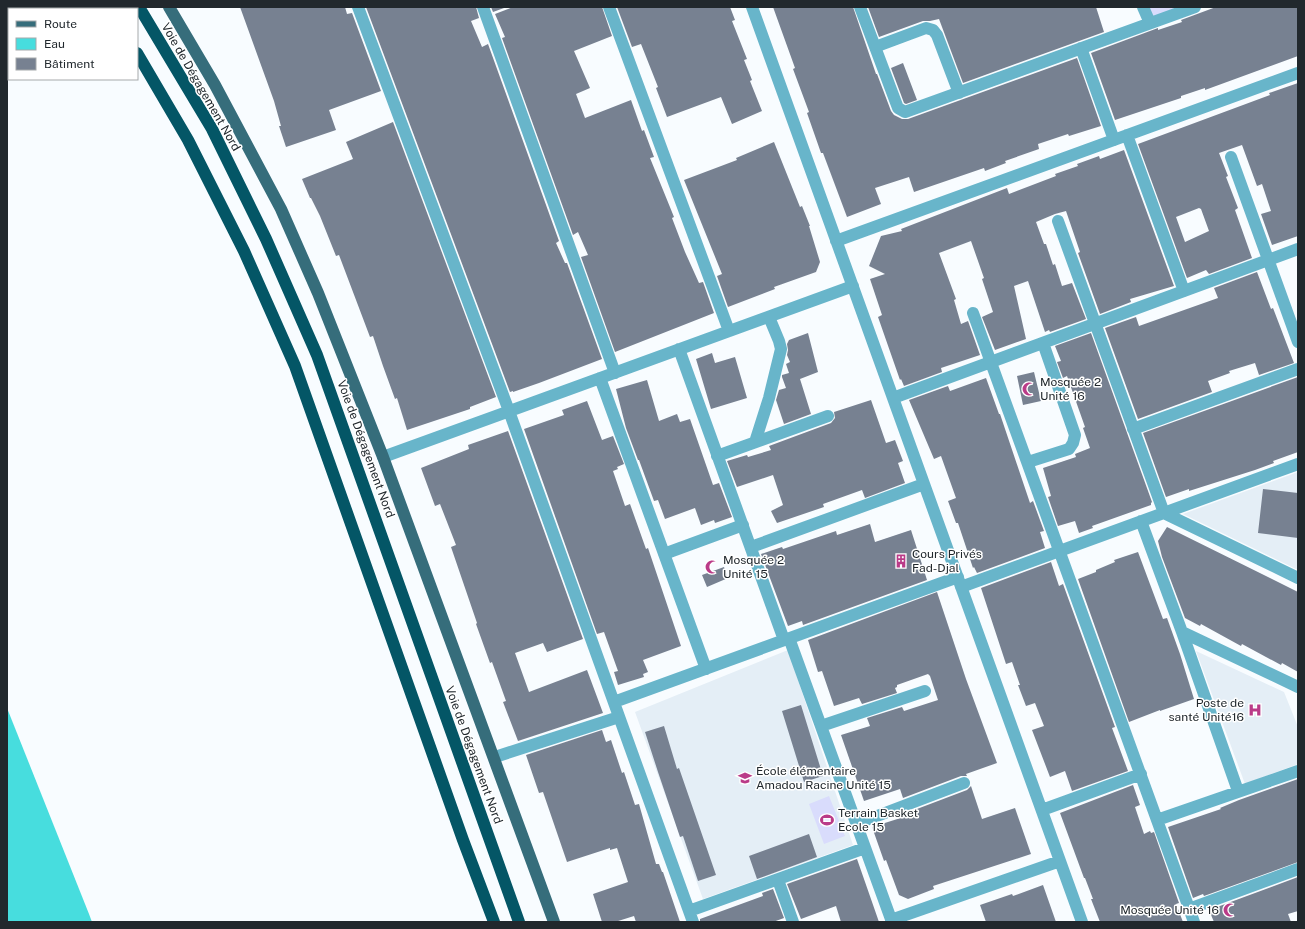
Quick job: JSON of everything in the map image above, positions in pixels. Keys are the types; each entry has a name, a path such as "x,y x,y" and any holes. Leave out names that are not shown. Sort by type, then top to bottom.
{"highway":[{"name":"Voie de Dégagement Nord","path":"139,7 212,129 266,239 317,355 519,922"},
{"path":"138,55 188,140 244,251 295,366 455,818 494,922"}],"main road":[{"path":"169,7 215,85 281,208 318,293 383,457 554,922"}],"street":[{"path":"358,7 509,411 691,916 778,880 865,848"},
{"path":"483,7 615,373"},
{"path":"609,7 728,331"},
{"path":"752,7 1082,922"},
{"path":"860,7 898,108 905,112 1195,7"},
{"path":"1143,7 1150,23"},
{"path":"875,47 926,28 933,30 937,35 959,93"},
{"path":"1081,48 1114,140"},
{"path":"836,241 1298,73"},
{"path":"1127,135 1184,291"},
{"path":"1231,157 1298,342"},
{"path":"1058,221 1164,513 1298,578"},
{"path":"893,398 1298,250"},
{"path":"383,457 852,286"},
{"path":"973,313 1194,922"},
{"path":"755,442 769,398 780,349 779,341 769,317"},
{"path":"1028,462 1069,449 1073,443 1075,435 1043,343"},
{"path":"679,349 751,547 821,726 892,921 1060,861"},
{"path":"1133,429 1298,369"},
{"path":"600,378 706,669"},
{"path":"718,456 828,416"},
{"path":"614,702 787,639 959,582 1060,551 1298,464"},
{"path":"751,547 924,484"},
{"path":"1141,522 1182,632 1238,791"},
{"path":"664,554 743,525"},
{"path":"1182,632 1298,687"},
{"path":"821,726 925,691"},
{"path":"494,757 620,718"},
{"path":"1157,820 1298,770"},
{"path":"1042,810 1141,774"},
{"path":"856,824 964,783"},
{"path":"1190,909 1298,869"},
{"path":"778,880 793,922"}],"shaded area":[{"path":"1147,7 1180,7 1151,18"},
{"path":"1298,472 1298,570 1183,514"},
{"name":"École élémentaire Amadou Racine Unité 15","path":"788,650 853,845 703,899 635,712"},
{"name":"Poste de santé Unité16","path":"1196,651 1284,692 1298,727 1298,764 1245,784"},
{"name":"Terrain Basket Ecole 15","path":"829,796 845,836 824,844 809,804"}],"water":[{"path":"7,708 89,914 92,922 7,922"}],"building":[{"path":"240,7 345,7 347,14 352,13 381,91 329,110 336,130 286,147 279,126 281,126 274,101"},
{"path":"366,7 476,7 479,18 471,21 482,47 488,44 559,241 556,243 565,263 567,263 602,359 539,383 510,392"},
{"path":"491,7 504,7 504,8 493,12"},
{"path":"513,7 602,7 612,36 574,51 590,88 576,94 585,118 631,100 642,131 644,130 654,157 650,158 674,217 672,218 685,252 699,283 703,282 714,313 615,352 581,257 588,255 578,232 573,235 502,38 505,37 495,14"},
{"path":"617,7 730,7 735,20 732,21 747,59 744,60 752,80 750,81 762,111 732,124 721,97 667,117 656,88 658,87 641,44 632,47"},
{"path":"773,7 853,7 876,74 891,111 894,115 902,119 908,119 1077,58 1101,126 1069,136 1068,134 1038,144 1039,149 1005,161 1006,163 985,171 984,168 914,192 909,177 875,188 881,204 847,217 823,153 821,153 807,113 809,112 793,69 795,68"},
{"path":"868,7 1096,7 1104,32 963,83 939,19 923,21 879,37"},
{"path":"1216,7 1298,7 1298,56 1205,90 1205,88 1181,96 1181,98 1115,120 1091,53 1158,28 1158,30 1182,22 1181,20"},
{"path":"903,63 917,100 906,104 904,103 891,68"},
{"path":"1298,83 1298,236 1272,245 1261,214 1271,211 1262,184 1257,186 1242,145 1219,153 1228,176 1226,177 1238,208 1235,210 1252,258 1209,274 1206,270 1187,278 1138,144 1270,95 1269,93","holes":["1199,208 1201,209 1209,231 1185,242 1176,217"]},
{"path":"393,122 496,397 470,407 470,409 407,430 397,398 395,399 373,336 370,337 339,255 336,256 320,216 302,179 353,159 346,142"},
{"path":"774,142 800,207 802,206 810,226 820,262 816,272 774,287 775,289 728,307 717,276 722,274 684,180 737,160 736,158"},
{"path":"1124,150 1174,286 1130,299 1131,302 1100,314 1078,253 1080,252 1066,211 1055,214 1036,222 1044,244 1046,244 1053,265 1055,264 1062,286 1072,283 1086,319 1050,332 1049,330 1045,332 1028,281 1014,286 1026,339 995,350 982,317 993,312 982,279 984,278 971,241 939,253 956,299 954,300 961,324 968,321 980,355 941,368 942,372 904,386 901,379 900,380 878,317 882,315 870,279 885,274 869,266 881,236 902,231 901,229 1007,188 1009,194 1056,176 1055,174 1078,166 1077,164 1099,156 1100,159"},
{"path":"1257,272 1271,309 1273,308 1294,363 1259,375 1255,363 1229,371 1230,373 1208,381 1212,392 1138,419 1105,328 1136,317 1139,326 1218,298 1214,288"},
{"path":"808,333 818,372 800,379 811,414 784,424 776,400 779,390 786,388 782,375 789,373 786,364 790,362 787,355 787,344 789,340"},
{"path":"1091,333 1152,502 1151,505 1092,526 1093,528 1079,533 1075,521 1058,526 1048,497 1051,496 1043,468 1076,457 1075,454 1090,448 1083,428 1085,427 1067,376 1063,378 1057,362 1061,361 1055,346"},
{"path":"712,353 715,363 735,357 747,398 711,409 696,359"},
{"name":"Mosquée 2 Unité 16","path":"1034,372 1041,401 1023,405 1017,376"},
{"path":"1298,377 1298,452 1273,461 1274,463 1255,470 1166,497 1143,433"},
{"path":"986,378 1000,414 1030,503 1033,501 1044,531 1040,532 1045,548 977,573 974,567 973,568 958,523 956,523 948,501 956,498 941,456 934,459 909,400 948,386 950,391"},
{"path":"647,380 659,421 677,414 680,422 690,419 713,485 719,483 732,517 715,523 714,520 701,525 695,508 665,519 658,500 654,501 638,460 626,428 616,389"},
{"path":"871,400 886,443 895,440 903,461 898,463 905,483 865,498 862,490 823,504 824,507 777,523 771,511 783,505 773,475 737,487 727,461 747,455 748,457 771,450 769,446 831,423 835,418 834,412"},
{"path":"587,401 602,440 613,436 624,464 617,467 618,469 613,471 625,506 630,504 646,549 648,548 681,646 643,660 648,672 643,674 644,677 618,685 614,672 618,671 604,632 597,634 524,429 564,415 562,410"},
{"path":"508,431 583,639 547,652 543,643 515,653 529,692 587,670 603,713 518,741 503,702 506,701 476,624 477,623 451,547 456,545 440,504 435,506 421,468 469,449 468,445"},
{"path":"1263,489 1298,493 1298,538 1258,533"},
{"path":"870,524 875,542 911,530 927,580 803,625 802,621 788,626 761,554 782,547 783,549 836,531 837,535"},
{"path":"1167,527 1298,592 1298,672 1282,663 1281,665 1242,644 1241,646 1201,624 1200,626 1185,618 1162,557 1158,541"},
{"path":"1138,552 1163,619 1167,618 1194,699 1129,722 1078,579 1115,562 1114,560"},
{"path":"1051,562 1059,586 1063,584 1115,727 1112,728 1128,771 1072,791 1065,771 1050,777 1032,730 1044,726 1035,703 1026,706 1018,685 1020,685 1012,662 1006,664 981,588"},
{"path":"724,567 728,578 707,587 702,575"},
{"path":"937,592 966,679 997,763 966,774 967,776 961,776 903,798 900,789 864,801 841,735 870,726 867,718 902,707 904,711 938,700 930,676 928,674 897,685 895,688 897,693 862,704 859,698 834,706 822,671 818,672 808,640"},
{"path":"801,705 823,776 804,782 782,711"},
{"path":"664,726 677,769 679,768 716,875 698,881 683,836 680,837 645,732"},
{"path":"602,730 606,742 611,740 635,805 639,804 656,864 659,864 663,872 680,922 636,922 634,916 615,922 602,922 593,894 628,882 617,848 610,850 610,848 567,862 543,792 539,793 526,755"},
{"path":"1298,779 1298,862 1204,896 1203,894 1193,898 1168,827 1221,809 1220,808 1239,800"},
{"path":"1133,785 1140,805 1135,807 1144,834 1150,831 1151,833 1154,832 1179,903 1176,904 1183,922 1100,922 1091,899 1093,899 1060,813"},
{"path":"971,786 982,819 1015,808 1031,854 933,886 934,889 908,899 899,895 886,860 884,861 872,827 907,816 909,812 967,790"},
{"path":"809,834 817,857 757,879 749,856"},
{"path":"857,859 879,922 841,922 836,906 801,919 787,884"},
{"path":"1298,877 1298,911 1288,914 1291,922 1214,922 1209,910"},
{"path":"1043,885 1056,922 986,922 980,905 1012,894 1013,896"},
{"path":"773,889 784,918 773,922 700,922 700,919 763,896 762,893"}],"place":[{"name":"Mosquée 2 Unité 16","path":"1029,389"},
{"name":"Cours Privés Fad-Djal","path":"901,561"},
{"name":"Mosquée 2 Unité 15","path":"712,567"},
{"name":"Poste de santé Unité16","path":"1255,710"},
{"name":"École élémentaire Amadou Racine Unité 15","path":"745,778"},
{"name":"Terrain Basket Ecole 15","path":"827,820"},
{"name":"Mosquée Unité 16","path":"1230,910"}]}
